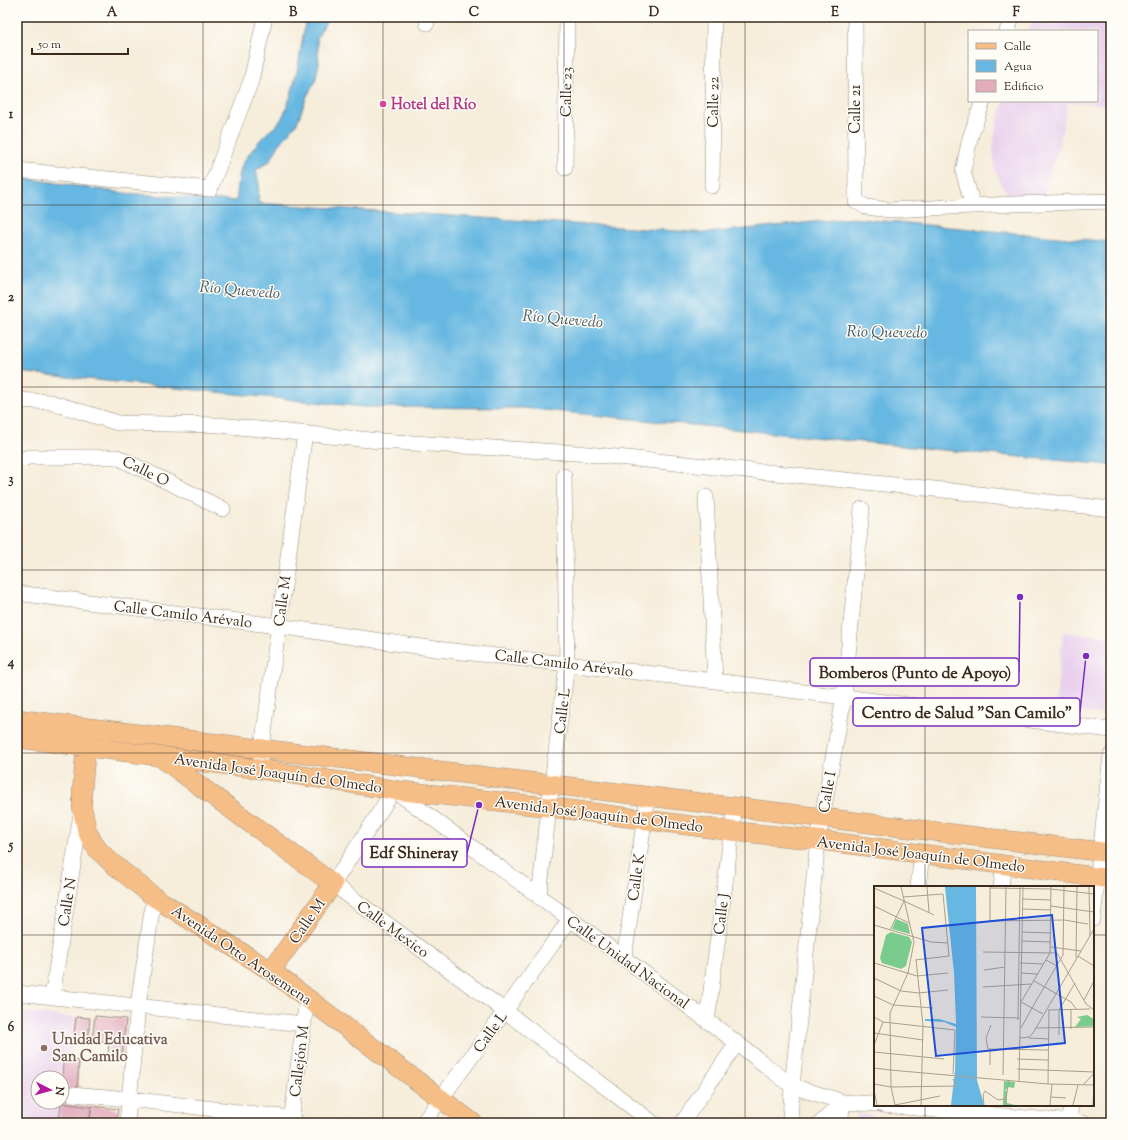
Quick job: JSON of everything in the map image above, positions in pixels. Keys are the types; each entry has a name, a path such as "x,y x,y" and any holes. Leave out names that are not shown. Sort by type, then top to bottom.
{"main road":[{"name":"Avenida José Joaquín de Olmedo","path":"17,719 1106,852"},
{"name":"Calle Mexico","path":"134,734 158,756 333,884"},
{"name":"Avenida José Joaquín de Olmedo","path":"17,738 259,769 394,790 549,807 731,831 818,840 1104,878"},
{"name":"Avenida Otto Arosemena","path":"86,747 82,807 87,831 93,843 113,864 154,897 271,971 472,1123"},
{"name":"Calle M","path":"271,971 333,884"}],"street":[{"path":"17,170 210,189 251,81 265,17"},
{"name":"Calle 23","path":"565,168 567,17"},
{"name":"Calle 22","path":"712,186 714,17"},
{"name":"Calle 21","path":"855,17 856,201 866,207 890,210 973,206"},
{"path":"1007,30 1012,17"},
{"path":"982,102 970,138 963,171 973,206 1111,201"},
{"path":"17,400 50,402 118,423 219,425 380,441 577,453 934,489 1111,509"},
{"name":"Calle M","path":"259,769 305,433"},
{"name":"Calle O","path":"17,461 29,457 117,457 223,509"},
{"name":"Calle L","path":"539,897 567,664 564,476"},
{"path":"706,497 715,681"},
{"name":"Calle I","path":"790,1123 792,1086 818,840 844,697 862,509"},
{"name":"Calle Camilo Arévalo","path":"17,593 278,626 436,649 715,681 1111,730"},
{"path":"1094,914 1104,878 1111,755"},
{"name":"Calle M","path":"333,884 394,790"},
{"name":"Calle Unidad Nacional","path":"394,790 624,958 792,1086 843,1102 874,1104"},
{"name":"Calle K","path":"624,958 648,796"},
{"name":"Calle N","path":"52,997 82,807"},
{"name":"Calle J","path":"706,1020 735,807"},
{"path":"918,886 922,854"},
{"path":"1001,886 1004,865"},
{"name":"Calle Mexico","path":"333,884 653,1123"},
{"path":"127,1123 138,1005 154,897"},
{"name":"Calle L","path":"422,1123 505,1011 570,919"},
{"path":"17,993 303,1024"},
{"name":"Callejón M","path":"294,1121 303,1024 307,998"},
{"path":"682,1123 737,1043"},
{"path":"72,1094 129,1099 294,1121"},
{"path":"821,1123 843,1102"},
{"path":"840,1123 843,1102"},
{"path":"911,1106 973,1109 1074,1122 1071,1106"}],"shaded area":[{"path":"1034,17 1111,17 1111,104 1068,103 1059,145 1043,197 1020,201 1009,195 1002,186 995,170 993,148 997,122 1004,102 1098,102 1098,30 1029,30"},
{"path":"1063,632 1111,637 1111,676 1107,715 1055,709"},
{"name":"Unidad Educativa San Camilo","path":"17,1011 75,1018 69,1070 30,1070 30,1110 64,1110 63,1123 17,1123"},
{"path":"857,1114 926,1123 856,1123"}],"water":[{"name":"Río Quevedo","path":"306,17 327,17 327,20 317,38 319,63 315,82 307,96 297,123 279,145 270,161 256,170 259,184 258,203 707,233 852,218 1111,242 1111,465 942,450 523,408 364,407 17,372 17,177 123,193 236,201 242,165 262,138 280,121 287,106 295,81"}],"building":[{"path":"95,1016 126,1019 122,1057 120,1059 108,1057 109,1042 92,1040"},
{"path":"76,1017 90,1018 88,1044 73,1043"},
{"path":"63,1060 79,1061 77,1091 70,1091 70,1070 63,1070"},
{"path":"70,1104 91,1107 89,1123 59,1123 60,1110 70,1110"},
{"path":"92,1106 118,1109 116,1123 90,1123"}],"place":[{"name":"Hotel del Río","path":"383,104"},
{"name":"Bomberos (Punto de Apoyo)","path":"1020,597"},
{"name":"Centro de Salud \"San Camilo\"","path":"1086,656"},
{"name":"Edf Shineray","path":"479,805"},
{"name":"Unidad Educativa San Camilo","path":"44,1048"}]}
